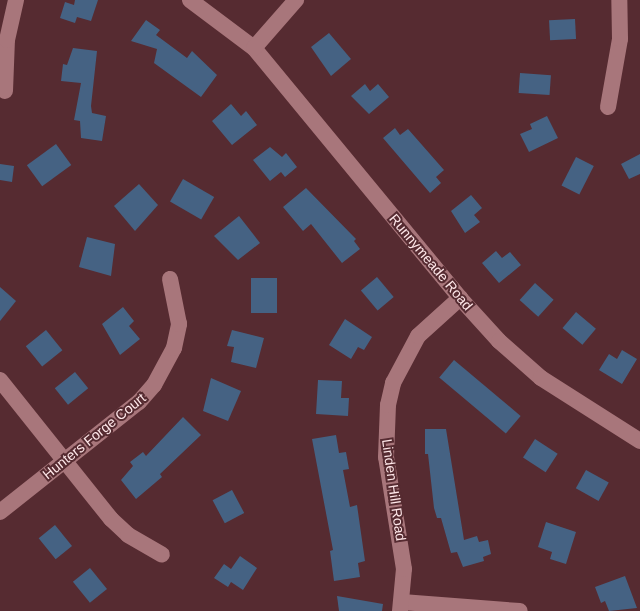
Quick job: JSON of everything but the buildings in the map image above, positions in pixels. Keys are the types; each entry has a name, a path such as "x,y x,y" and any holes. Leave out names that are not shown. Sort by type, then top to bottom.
{"street":[{"path":"5,91 7,40 16,0"},
{"path":"190,0 254,48 296,0"},
{"path":"608,107 620,38 619,0"},
{"name":"Runnymeade Road","path":"254,48 460,298 499,341 541,378 640,441"},
{"name":"Hunters Forge Court","path":"0,512 139,402 166,365 174,348 179,324 170,279"},
{"name":"Linden Hill Road","path":"401,606 401,536 386,457 388,405 393,383 418,336 460,298"},
{"path":"0,380 111,519 128,535 162,555"},
{"path":"401,606 520,611"}]}
